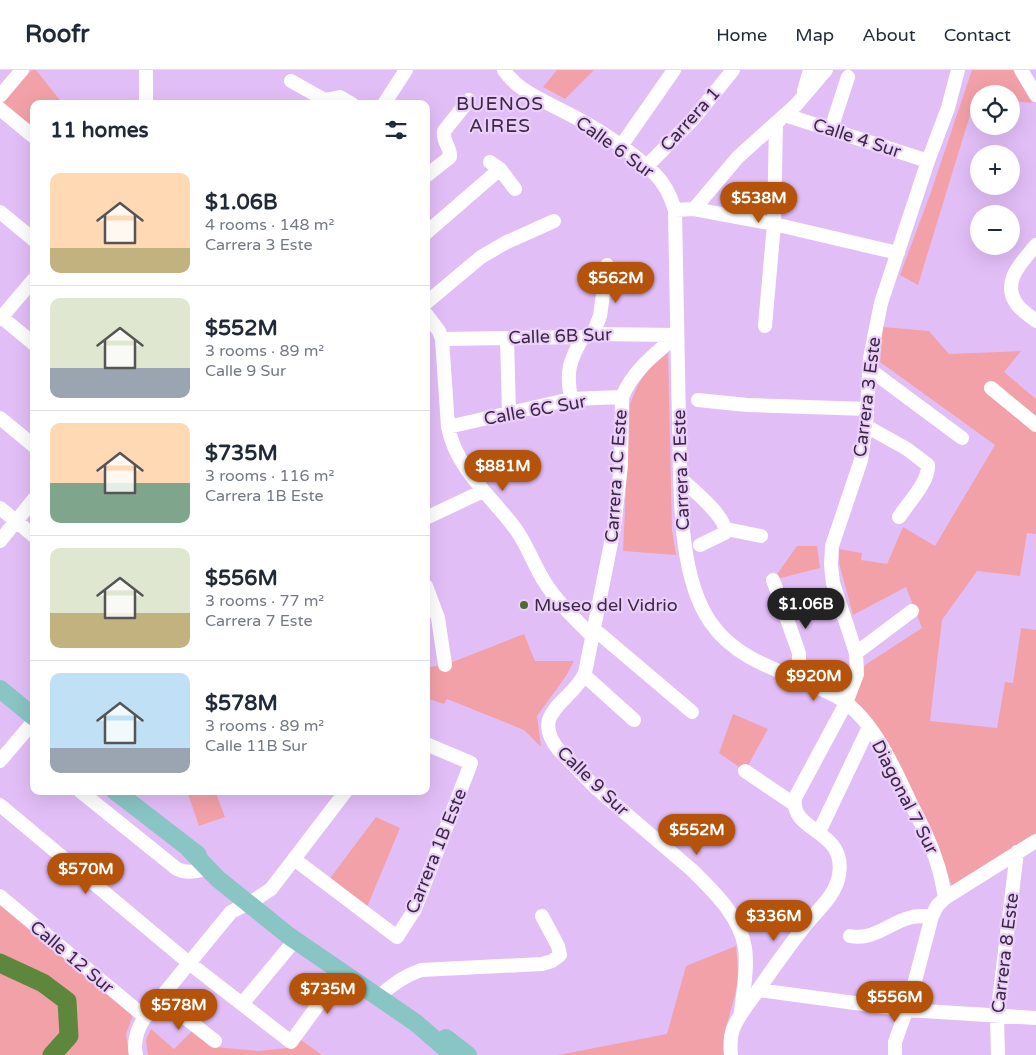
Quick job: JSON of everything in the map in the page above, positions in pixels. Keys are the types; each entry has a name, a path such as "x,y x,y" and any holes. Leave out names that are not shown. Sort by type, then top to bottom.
{"main road":[{"path":"0,689 30,721"},
{"path":"0,703 30,722"},
{"path":"120,795 189,849 223,872 295,940 416,1023 453,1055"},
{"path":"189,849 218,879 252,901 338,968"},
{"path":"416,1023 445,1037 468,1055"}],"street":[{"path":"0,96 22,70"},
{"path":"146,70 146,100"},
{"path":"387,100 406,70"},
{"name":"Calle 6 Sur","path":"504,70 511,80 528,93 584,122 621,146 646,167 663,185 672,199 675,210"},
{"path":"621,146 674,70"},
{"name":"Carrera 1","path":"646,167 694,118 733,70"},
{"path":"796,105 805,90 810,70"},
{"path":"694,209 738,157 796,105 826,70"},
{"name":"Carrera 3 Este","path":"794,804 797,792 846,703 857,674 856,653 835,592 831,565 835,537 861,460 866,426 869,369 881,303 928,161 948,108 958,70"},
{"path":"1021,70 1036,95"},
{"path":"831,129 848,77"},
{"path":"291,81 325,100 340,97 345,100"},
{"path":"430,173 450,157 443,137 444,132 469,100"},
{"path":"0,109 30,134"},
{"path":"765,326 781,119"},
{"name":"Calle 4 Sur","path":"781,119 831,129 928,161"},
{"path":"430,230 495,165 515,189"},
{"path":"675,210 694,209 774,224 898,253"},
{"name":"Carrera 2 Este","path":"675,210 684,546 698,597 710,622 727,642 737,649 794,678"},
{"path":"0,212 30,237"},
{"path":"430,300 482,257 505,243 554,221"},
{"path":"1036,245 1016,271 1012,280 1011,290 1015,302 1036,321"},
{"path":"571,399 568,380 569,366 574,352 600,316 607,264"},
{"path":"30,284 1,318 30,341"},
{"path":"430,320 442,339 448,427 450,439 460,461 518,533 550,590 593,633 692,712"},
{"name":"Calle 6B Sur","path":"442,339 588,335 677,335"},
{"name":"Carrera 1C Este","path":"553,742 547,724 551,713 580,683 584,675 611,550 621,465 622,398 626,388 640,368 677,335"},
{"path":"508,338 509,413"},
{"path":"869,369 962,438"},
{"path":"991,388 1036,424"},
{"name":"Calle 6C Sur","path":"448,427 571,399 622,398"},
{"path":"698,400 747,405 867,409"},
{"path":"0,418 30,443"},
{"path":"866,426 907,449 928,465 925,480 899,517"},
{"path":"681,479 702,499 726,529 761,536"},
{"path":"430,516 483,491"},
{"path":"0,540 30,504"},
{"path":"0,508 30,533"},
{"path":"700,545 725,534 726,529"},
{"path":"773,580 799,653 799,668 794,678"},
{"path":"430,597 438,618 445,665"},
{"path":"856,653 912,611"},
{"path":"584,675 634,720"},
{"name":"Diagonal 7 Sur","path":"794,678 832,694 846,703 869,727 893,767 926,835 938,864 945,898"},
{"path":"0,761 30,727"},
{"path":"819,832 869,727"},
{"name":"Calle 9 Sur","path":"553,742 597,789 706,884 733,916 743,937 745,950 746,963 741,1014"},
{"name":"Carrera 1B Este","path":"294,859 397,937 415,909 471,763 430,746"},
{"path":"731,1055 730,1041 732,1031 741,1014 794,940 834,890 839,874 838,858 832,845 819,832 799,818 794,810 794,804 745,770"},
{"path":"85,795 177,869 186,872 198,872 207,868"},
{"path":"136,1055 136,1035 145,1017 160,998 231,912 271,889 343,795"},
{"path":"0,805 190,963 291,1042 338,968"},
{"path":"895,1055 895,1042 907,1010 932,916 937,906 945,898 977,880 1036,841"},
{"name":"Carrera 8 Este","path":"998,1055 997,1017 1017,852"},
{"name":"Calle 12 Sur","path":"0,896 145,1017"},
{"path":"379,997 404,976 421,970 542,964 552,961 560,954 558,946 542,916"},
{"path":"850,936 859,938 873,935 912,917 932,916"},
{"path":"242,1004 295,940"},
{"path":"758,990 907,1010 1036,1018"},
{"path":"160,998 215,1041"}],"shaded area":[{"path":"32,70 36,70 60,100 30,100 30,128 0,103"},
{"path":"557,70 594,70 565,99 543,87"},
{"path":"972,70 1013,70 1032,103 1020,102 1020,85 970,85 970,115 918,285 900,275 931,192"},
{"path":"883,327 929,331 949,354 1021,351 1004,372 1036,399 1036,534 1027,533 1020,576 977,571 942,620 930,721 997,728 1005,682 1013,683 1021,628 1036,630 1036,836 1026,839 952,886 934,836 853,702 865,665 922,628 906,587 853,615 839,563 839,549 862,553 861,560 887,564 903,527 935,546 995,445 880,362"},
{"path":"668,353 672,530 676,555 623,551 630,405 644,376"},
{"path":"797,546 817,546 820,568 773,580"},
{"path":"524,634 535,661 574,661 566,676 537,716 541,747 524,730 447,699 444,704 430,699 430,667 445,665"},
{"path":"733,714 768,729 745,771 719,753"},
{"path":"188,795 217,795 225,817 199,826"},
{"path":"376,817 400,828 367,907 328,881"},
{"path":"0,905 133,1015 126,1034 129,1055 0,1055"},
{"path":"736,946 738,980 726,1029 725,1055 558,1055 667,1034 686,966"},
{"path":"151,1029 174,1049 193,1030 215,1047 258,1051 287,1048 297,1037 322,1055 148,1055 146,1040"}],"waterway":[{"path":"0,963 43,983 67,1001 69,1036 52,1055"}],"place":[{"name":"Museo del Vidrio","path":"524,605"}],"district":[{"name":"BUENOS AIRES","path":"500,115"}]}
